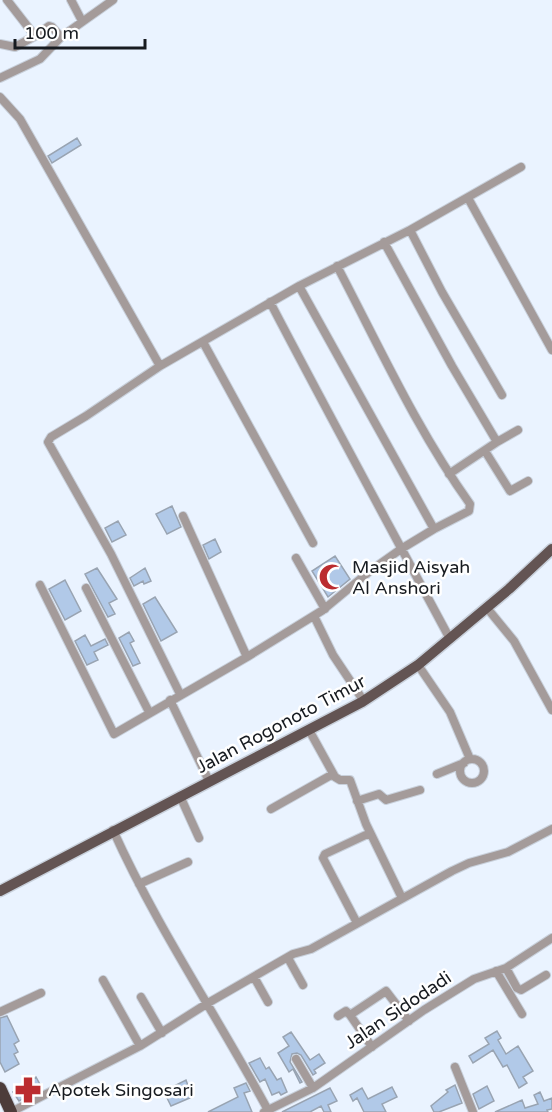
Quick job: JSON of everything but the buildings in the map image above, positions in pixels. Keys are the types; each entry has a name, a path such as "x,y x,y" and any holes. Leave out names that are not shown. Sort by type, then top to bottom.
{"highway":[{"path":"0,1088 11,1112"}],"main road":[{"name":"Jalan Rogonoto Timur","path":"0,891 363,700 418,665 487,608 552,549"}],"street":[{"path":"7,0 35,36"},
{"path":"71,0 82,21"},
{"path":"0,78 40,59 61,37 113,0"},
{"path":"5,46 18,46 49,26 61,37"},
{"path":"0,97 20,119 160,366"},
{"path":"180,694 111,554 48,442 51,437 160,366 270,302 410,230 521,167"},
{"path":"468,198 552,350"},
{"path":"410,230 442,292 502,394"},
{"path":"384,242 497,442"},
{"path":"40,585 114,734 326,609 370,571 401,549 470,508 470,504 449,474 402,391 337,266"},
{"path":"299,286 434,529"},
{"path":"270,302 348,452 450,639"},
{"path":"203,342 313,543"},
{"path":"449,474 518,430"},
{"path":"485,451 510,491 528,481"},
{"path":"183,516 247,657"},
{"path":"296,558 326,609"},
{"path":"86,588 149,712"},
{"path":"487,608 514,641 552,710"},
{"path":"314,616 333,655 363,700"},
{"path":"418,665 450,712 467,761 436,774"},
{"path":"170,700 209,781"},
{"path":"309,730 333,774 338,780 350,780 370,832 402,898"},
{"path":"271,809 333,774"},
{"path":"357,801 379,794 386,800 420,790"},
{"path":"180,796 199,838"},
{"path":"11,1112 140,1046 254,977 288,958 311,949 452,871 469,863 508,852 552,829"},
{"path":"113,830 159,922 208,1003 267,1111"},
{"path":"357,923 323,858 325,854 370,832"},
{"path":"139,884 188,862"},
{"name":"Jalan Sidodadi","path":"267,1111 313,1088 474,979 506,968 552,938"},
{"path":"288,958 303,985"},
{"path":"506,968 517,988 521,990 546,975"},
{"path":"496,971 522,1014"},
{"path":"254,977 268,1002"},
{"path":"103,980 140,1046"},
{"path":"350,1015 387,991 409,1021"},
{"path":"0,1012 40,993"},
{"path":"141,997 162,1033"},
{"path":"338,1016 346,1011 372,1047"},
{"path":"296,1059 313,1088"},
{"path":"455,1067 473,1112"}],"place":[{"name":"Masjid Aisyah Al Anshori","path":"332,577"},
{"name":"Apotek Singosari","path":"28,1090"}]}
